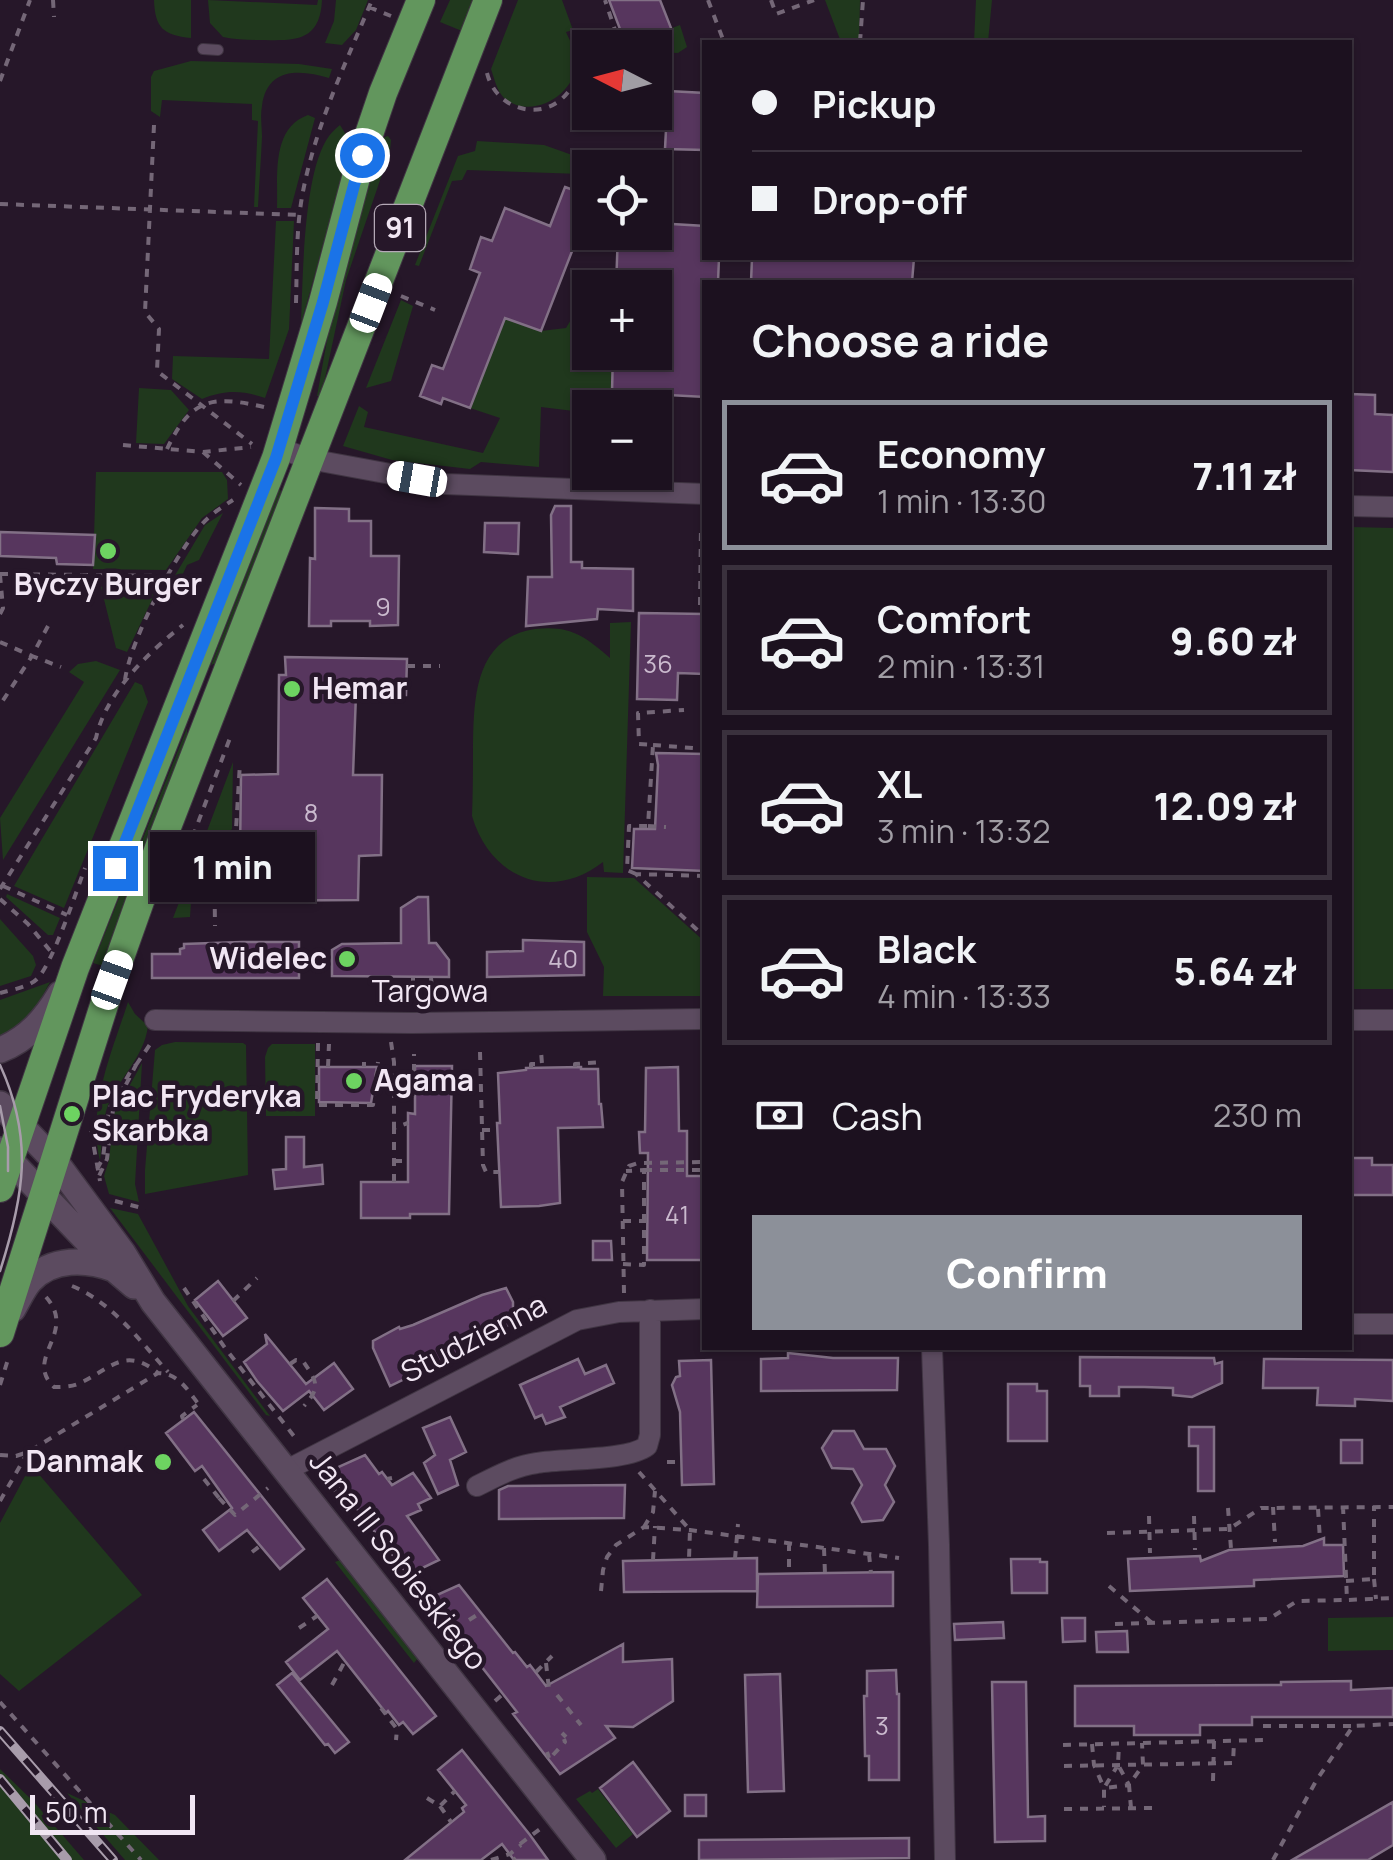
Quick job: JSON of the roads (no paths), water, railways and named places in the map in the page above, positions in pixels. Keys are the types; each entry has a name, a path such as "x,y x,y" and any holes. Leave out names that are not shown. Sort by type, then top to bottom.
{"main road":[{"name":"91","path":"76,968 186,687 265,443 323,302 362,155 383,93 422,0"},
{"name":"91","path":"55,1161 160,845 488,0"},
{"path":"0,1188 5,1154 21,1126 76,968"},
{"path":"3,1341 55,1161"}],"street":[{"path":"265,443 309,459 445,484 702,494"},
{"path":"1352,506 1393,508"},
{"path":"0,1050 37,1026 76,968"},
{"name":"Targowa","path":"154,1030 388,1022 702,1019"},
{"path":"1352,1020 1393,1020"},
{"path":"0,1104 55,1161"},
{"name":"Jana III Sobieskiego","path":"5,1154 114,1269 153,1302"},
{"name":"Jana III Sobieskiego","path":"55,1161 123,1253 277,1479 593,1860"},
{"path":"3,1341 28,1284 46,1270 81,1261 114,1269"},
{"path":"477,1486 510,1469 533,1463 640,1452 648,1446 650,1310"},
{"name":"Studzienna","path":"277,1479 563,1326 605,1313 702,1310"},
{"path":"1352,1324 1393,1324"},
{"path":"932,1350 945,1860"}],"lane":[{"path":"203,48 218,50"},
{"path":"186,687 218,701"}],"tram line":[{"path":"0,1065 18,1118 22,1168 15,1218 0,1271"},
{"path":"0,1106 8,1171"}],"railway":[{"path":"0,1731 113,1860"},
{"path":"0,1779 67,1860"}],"place":[{"name":"Byczy Burger","path":"108,551"},
{"name":"Hemar","path":"292,689"},
{"name":"Widelec","path":"347,959"},
{"name":"Agama","path":"354,1081"},
{"name":"Plac Fryderyka Skarbka","path":"72,1114"},
{"name":"Danmak","path":"163,1462"}]}
